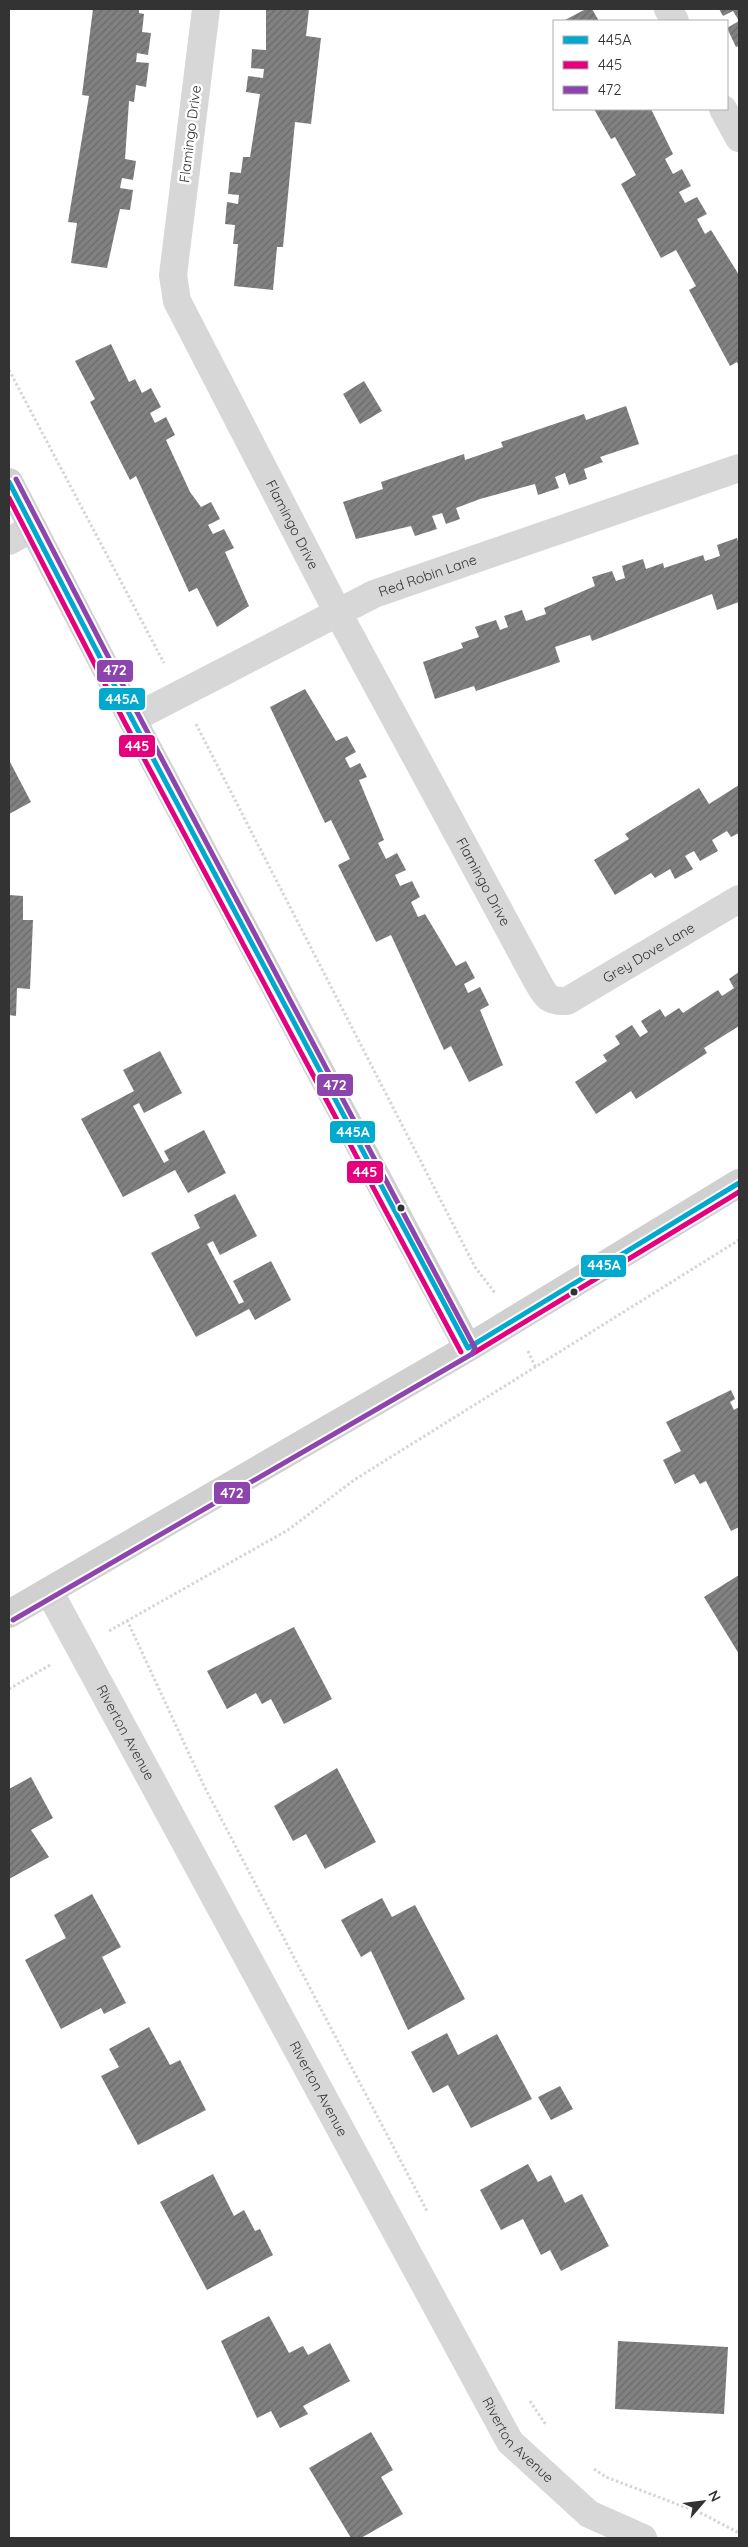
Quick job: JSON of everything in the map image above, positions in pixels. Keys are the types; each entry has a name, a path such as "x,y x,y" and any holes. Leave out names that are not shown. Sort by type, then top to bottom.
{"street":[{"name":"Flamingo Drive","path":"206,9 176,249 174,288 184,314 337,611 507,929 546,996 555,1002"},
{"path":"668,9 674,20"},
{"path":"724,110 739,138"},
{"name":"Red Robin Lane","path":"132,719 337,611 374,594 419,576 739,468"},
{"path":"9,482 132,719 468,1348"},
{"path":"9,541 33,528"},
{"name":"Grey Dove Lane","path":"555,1002 567,1001 580,995 739,899"},
{"path":"9,1614 468,1348 739,1183"},
{"name":"Riverton Avenue","path":"49,1591 510,2442 589,2514 643,2538"}],"path":[{"path":"9,370 180,693 475,1268 486,1279 513,1320 536,1368"},
{"path":"9,1690 79,1647 288,1530 354,1480 739,1240"},
{"path":"127,1620 204,1786 431,2220"},
{"path":"528,2398 548,2428"},
{"path":"590,2466 606,2477 703,2514 739,2533"}],"building":[{"path":"93,9 139,9 139,13 144,14 142,32 151,33 148,55 137,53 136,62 149,63 146,87 136,85 134,102 129,101 125,159 136,161 133,180 122,178 120,188 133,190 130,210 120,209 107,268 71,263 77,223 68,222 89,96 82,95"},
{"path":"266,9 309,9 306,36 321,38 311,124 295,122 283,247 277,247 273,290 234,286 238,244 233,244 235,225 225,224 227,202 238,204 239,195 228,194 230,172 241,173 243,157 250,157 260,94 246,92 248,76 263,78 264,69 251,68 252,49 266,50"},
{"path":"586,9 592,9 598,20 565,20"},
{"path":"719,9 739,9 739,21 733,11 723,16"},
{"path":"739,21 739,46 736,47 728,27"},
{"path":"595,110 651,110 673,154 665,159 673,174 682,169 691,186 679,192 685,203 697,197 707,214 697,219 705,234 711,230 739,275 739,366 737,362 730,366 689,290 696,286 676,250 661,258 621,184 636,175 615,137 611,139"},
{"path":"111,344 129,382 135,379 142,393 151,388 161,407 150,413 155,423 166,417 175,435 166,440 190,492 201,507 211,502 220,519 208,525 213,534 224,529 234,548 225,552 249,606 217,627 197,588 189,592 136,476 130,480 90,402 95,399 75,361"},
{"path":"364,381 382,411 360,424 343,394"},
{"path":"626,406 639,444 600,457 603,462 584,469 587,479 569,485 565,473 555,477 559,488 538,495 535,484 480,499 456,508 460,519 446,524 442,513 432,516 437,529 415,536 411,526 356,539 343,502 383,489 381,482 464,454 465,460 503,447 501,442 584,414 586,420"},
{"path":"737,538 739,545 739,602 717,610 712,594 592,641 590,635 555,647 560,662 476,691 474,686 435,699 423,662 463,648 461,643 479,637 475,627 496,620 500,630 508,627 504,616 522,610 526,621 546,614 544,608 595,586 592,577 612,571 616,581 625,578 622,566 643,559 646,569 663,563 664,568 703,555 705,561 720,556 717,545"},
{"path":"305,689 336,741 347,736 356,752 345,758 350,768 360,763 367,777 359,780 384,840 378,843 386,859 397,853 406,870 395,875 400,886 412,881 420,897 411,902 418,917 425,914 456,966 466,961 475,978 464,984 468,993 480,987 489,1005 480,1010 503,1065 469,1082 451,1046 444,1050 391,935 376,942 338,865 350,859 331,820 325,823 270,707"},
{"path":"9,760 31,802 9,814"},
{"path":"739,785 739,833 731,837 727,831 712,840 718,851 700,861 694,851 685,856 693,869 675,879 670,869 655,878 651,873 615,895 594,860 629,839 625,834 699,788 709,804"},
{"path":"9,895 23,896 23,920 33,920 30,989 17,988 16,1016 9,1015"},
{"path":"739,972 739,1026 704,1048 707,1053 636,1099 631,1091 596,1114 575,1082 607,1061 603,1055 620,1044 615,1036 632,1025 640,1037 648,1032 641,1021 660,1009 665,1017 679,1008 683,1013 718,990 722,996 734,988 729,979"},
{"path":"160,1051 182,1093 144,1113 139,1103 133,1106 164,1163 169,1160 164,1151 204,1130 226,1173 188,1193 175,1170 123,1197 81,1119 134,1091 123,1070"},
{"path":"235,1194 257,1236 220,1255 213,1241 207,1244 239,1304 244,1302 233,1281 271,1261 291,1300 255,1320 249,1309 196,1337 151,1253 200,1228 194,1215"},
{"path":"731,1390 735,1399 730,1402 734,1410 739,1407 739,1527 731,1531 706,1481 700,1484 694,1474 675,1484 663,1460 681,1451 666,1422"},
{"path":"739,1575 739,1654 704,1597"},
{"path":"294,1627 332,1699 284,1724 271,1699 262,1704 256,1693 227,1709 207,1671"},
{"path":"337,1768 376,1842 325,1869 306,1834 293,1841 274,1806"},
{"path":"31,1777 53,1818 31,1830 49,1857 9,1879 9,1789"},
{"path":"92,1894 121,1947 102,1957 126,2003 104,2014 101,2008 61,2029 25,1960 66,1938 54,1915"},
{"path":"382,1898 392,1917 415,1905 465,1999 408,2030 371,1951 361,1957 341,1920"},
{"path":"149,2027 170,2065 180,2060 206,2110 138,2145 101,2076 119,2067 109,2049"},
{"path":"447,2033 458,2055 497,2034 532,2099 471,2128 448,2085 433,2093 411,2052"},
{"path":"560,2086 573,2109 551,2120 538,2097"},
{"path":"528,2164 538,2182 551,2175 565,2203 582,2194 609,2246 561,2271 550,2250 541,2255 523,2219 501,2230 480,2190"},
{"path":"213,2174 234,2216 244,2210 255,2231 260,2229 273,2255 207,2290 160,2202"},
{"path":"269,2316 289,2353 303,2346 308,2355 330,2343 350,2381 303,2406 308,2414 280,2428 271,2411 257,2418 221,2341"},
{"path":"618,2341 728,2347 724,2414 615,2409"},
{"path":"371,2432 393,2470 381,2477 403,2514 361,2538 351,2538 309,2468"}],"transit line":[{"name":"472","path":"13,1620 472,1354 475,1348 139,716 16,479"},
{"name":"445A","path":"9,482 132,719 468,1348"},
{"name":"445","path":"9,498 125,723 461,1352"},
{"name":"445A","path":"468,1348 739,1183"},
{"name":"445","path":"472,1354 739,1192"}]}
